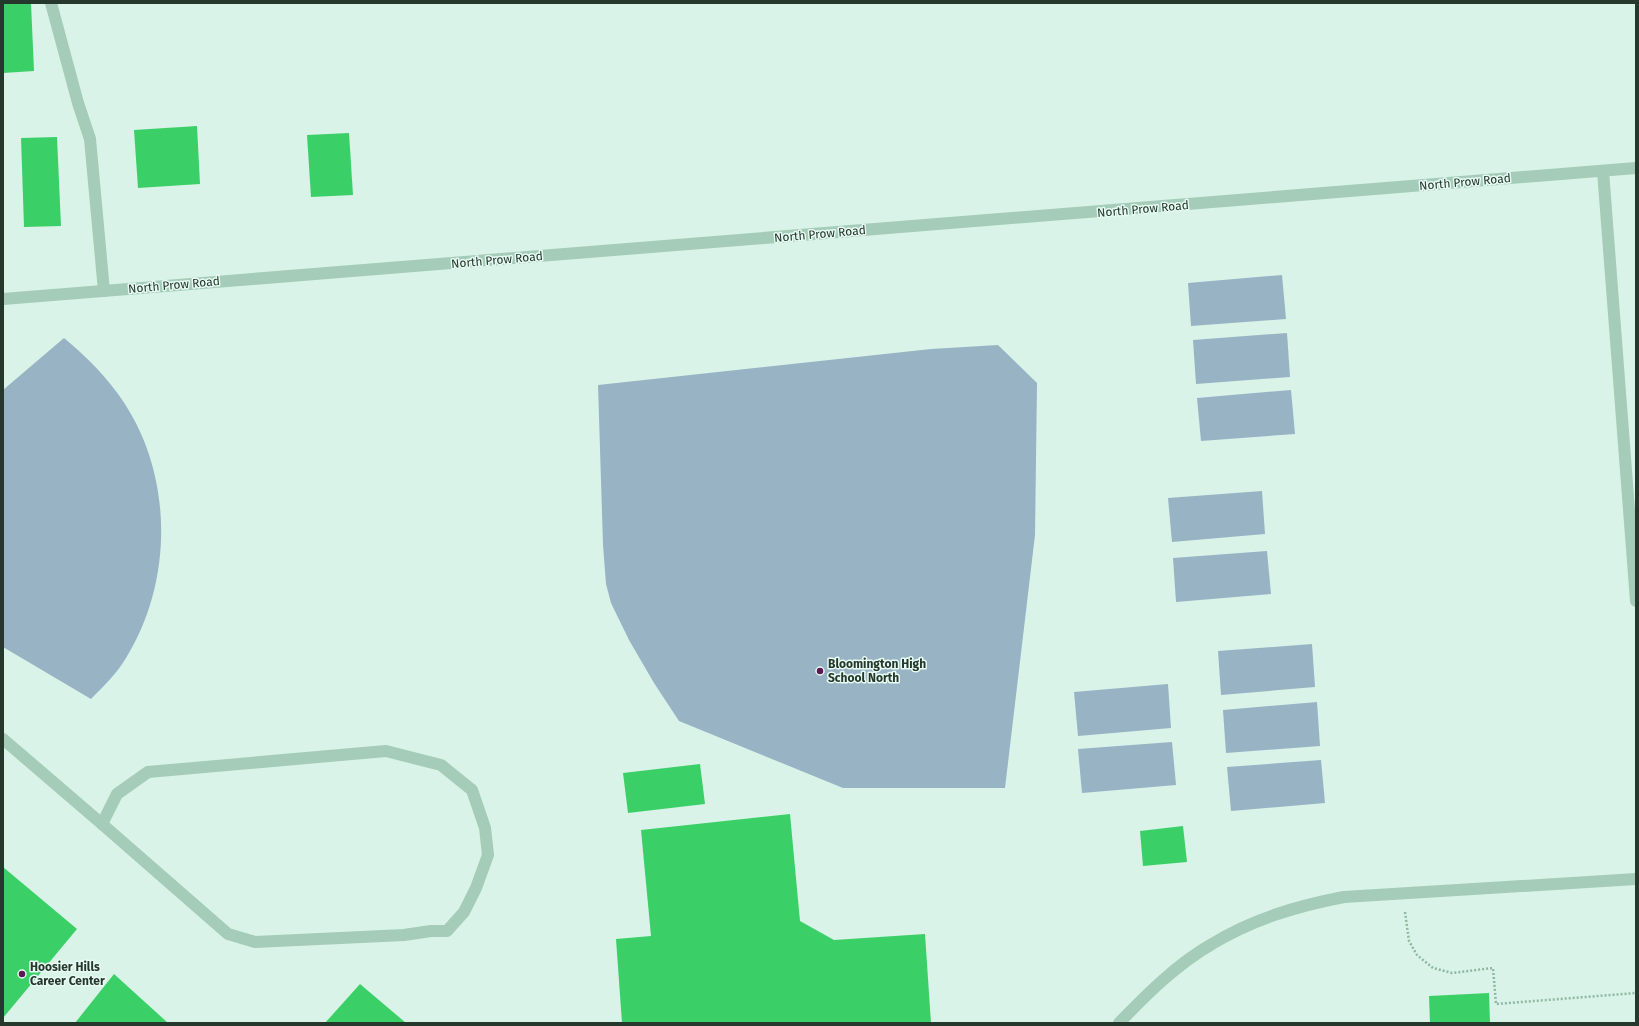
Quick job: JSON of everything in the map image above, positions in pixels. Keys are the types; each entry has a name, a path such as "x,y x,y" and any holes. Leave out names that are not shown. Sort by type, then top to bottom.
{"street":[{"path":"51,3 78,103 90,139 104,291"},
{"name":"North Prow Road","path":"3,299 1636,168"},
{"path":"1603,171 1636,601"},
{"path":"3,739 228,934 255,942 404,935 431,931 447,931 464,912 476,888 488,855 485,828 472,790 441,765 386,751 148,772 117,794 102,824"},
{"path":"1119,1023 1157,986 1211,944 1243,927 1306,904 1344,897 1636,879"}],"path":[{"path":"1404,908 1409,941 1417,955 1433,968 1452,973 1493,968 1496,1004 1636,993"}],"shaded area":[{"path":"1282,275 1286,319 1191,326 1188,283"},
{"path":"1287,333 1290,377 1196,384 1193,340"},
{"path":"64,338 85,356 115,390 134,420 148,452 157,486 161,522 160,557 154,592 142,626 122,664 91,699 3,647 3,390"},
{"path":"998,345 1037,383 1035,535 1005,788 843,788 679,721 654,683 629,640 611,603 606,584 603,545 598,385 931,349"},
{"path":"1291,390 1295,434 1201,441 1197,398"},
{"path":"1262,491 1265,534 1172,542 1168,498"},
{"path":"1267,551 1271,594 1176,602 1173,558"},
{"path":"1312,644 1315,687 1221,695 1218,651"},
{"path":"1168,684 1171,728 1078,736 1074,692"},
{"path":"1317,702 1320,746 1226,753 1223,710"},
{"path":"1172,742 1176,785 1082,793 1078,749"},
{"path":"1321,760 1325,803 1231,811 1227,767"}],"building":[{"path":"3,3 31,3 34,71 3,73"},
{"path":"197,126 200,184 138,188 134,130"},
{"path":"349,133 353,195 311,197 307,135"},
{"path":"57,137 61,226 24,227 21,138"},
{"path":"700,764 705,804 628,813 623,773"},
{"path":"790,814 800,921 834,940 925,934 931,1023 622,1023 616,939 651,936 641,830"},
{"path":"1183,826 1187,862 1143,866 1140,831"},
{"name":"Hoosier Hills Career Center","path":"3,867 77,929 3,1018"},
{"path":"114,974 168,1023 75,1023"},
{"path":"360,984 406,1023 325,1023"},
{"path":"1489,993 1490,1023 1430,1023 1429,996"}],"place":[{"name":"Bloomington High School North","path":"820,671"},
{"name":"Hoosier Hills Career Center","path":"22,974"}]}
